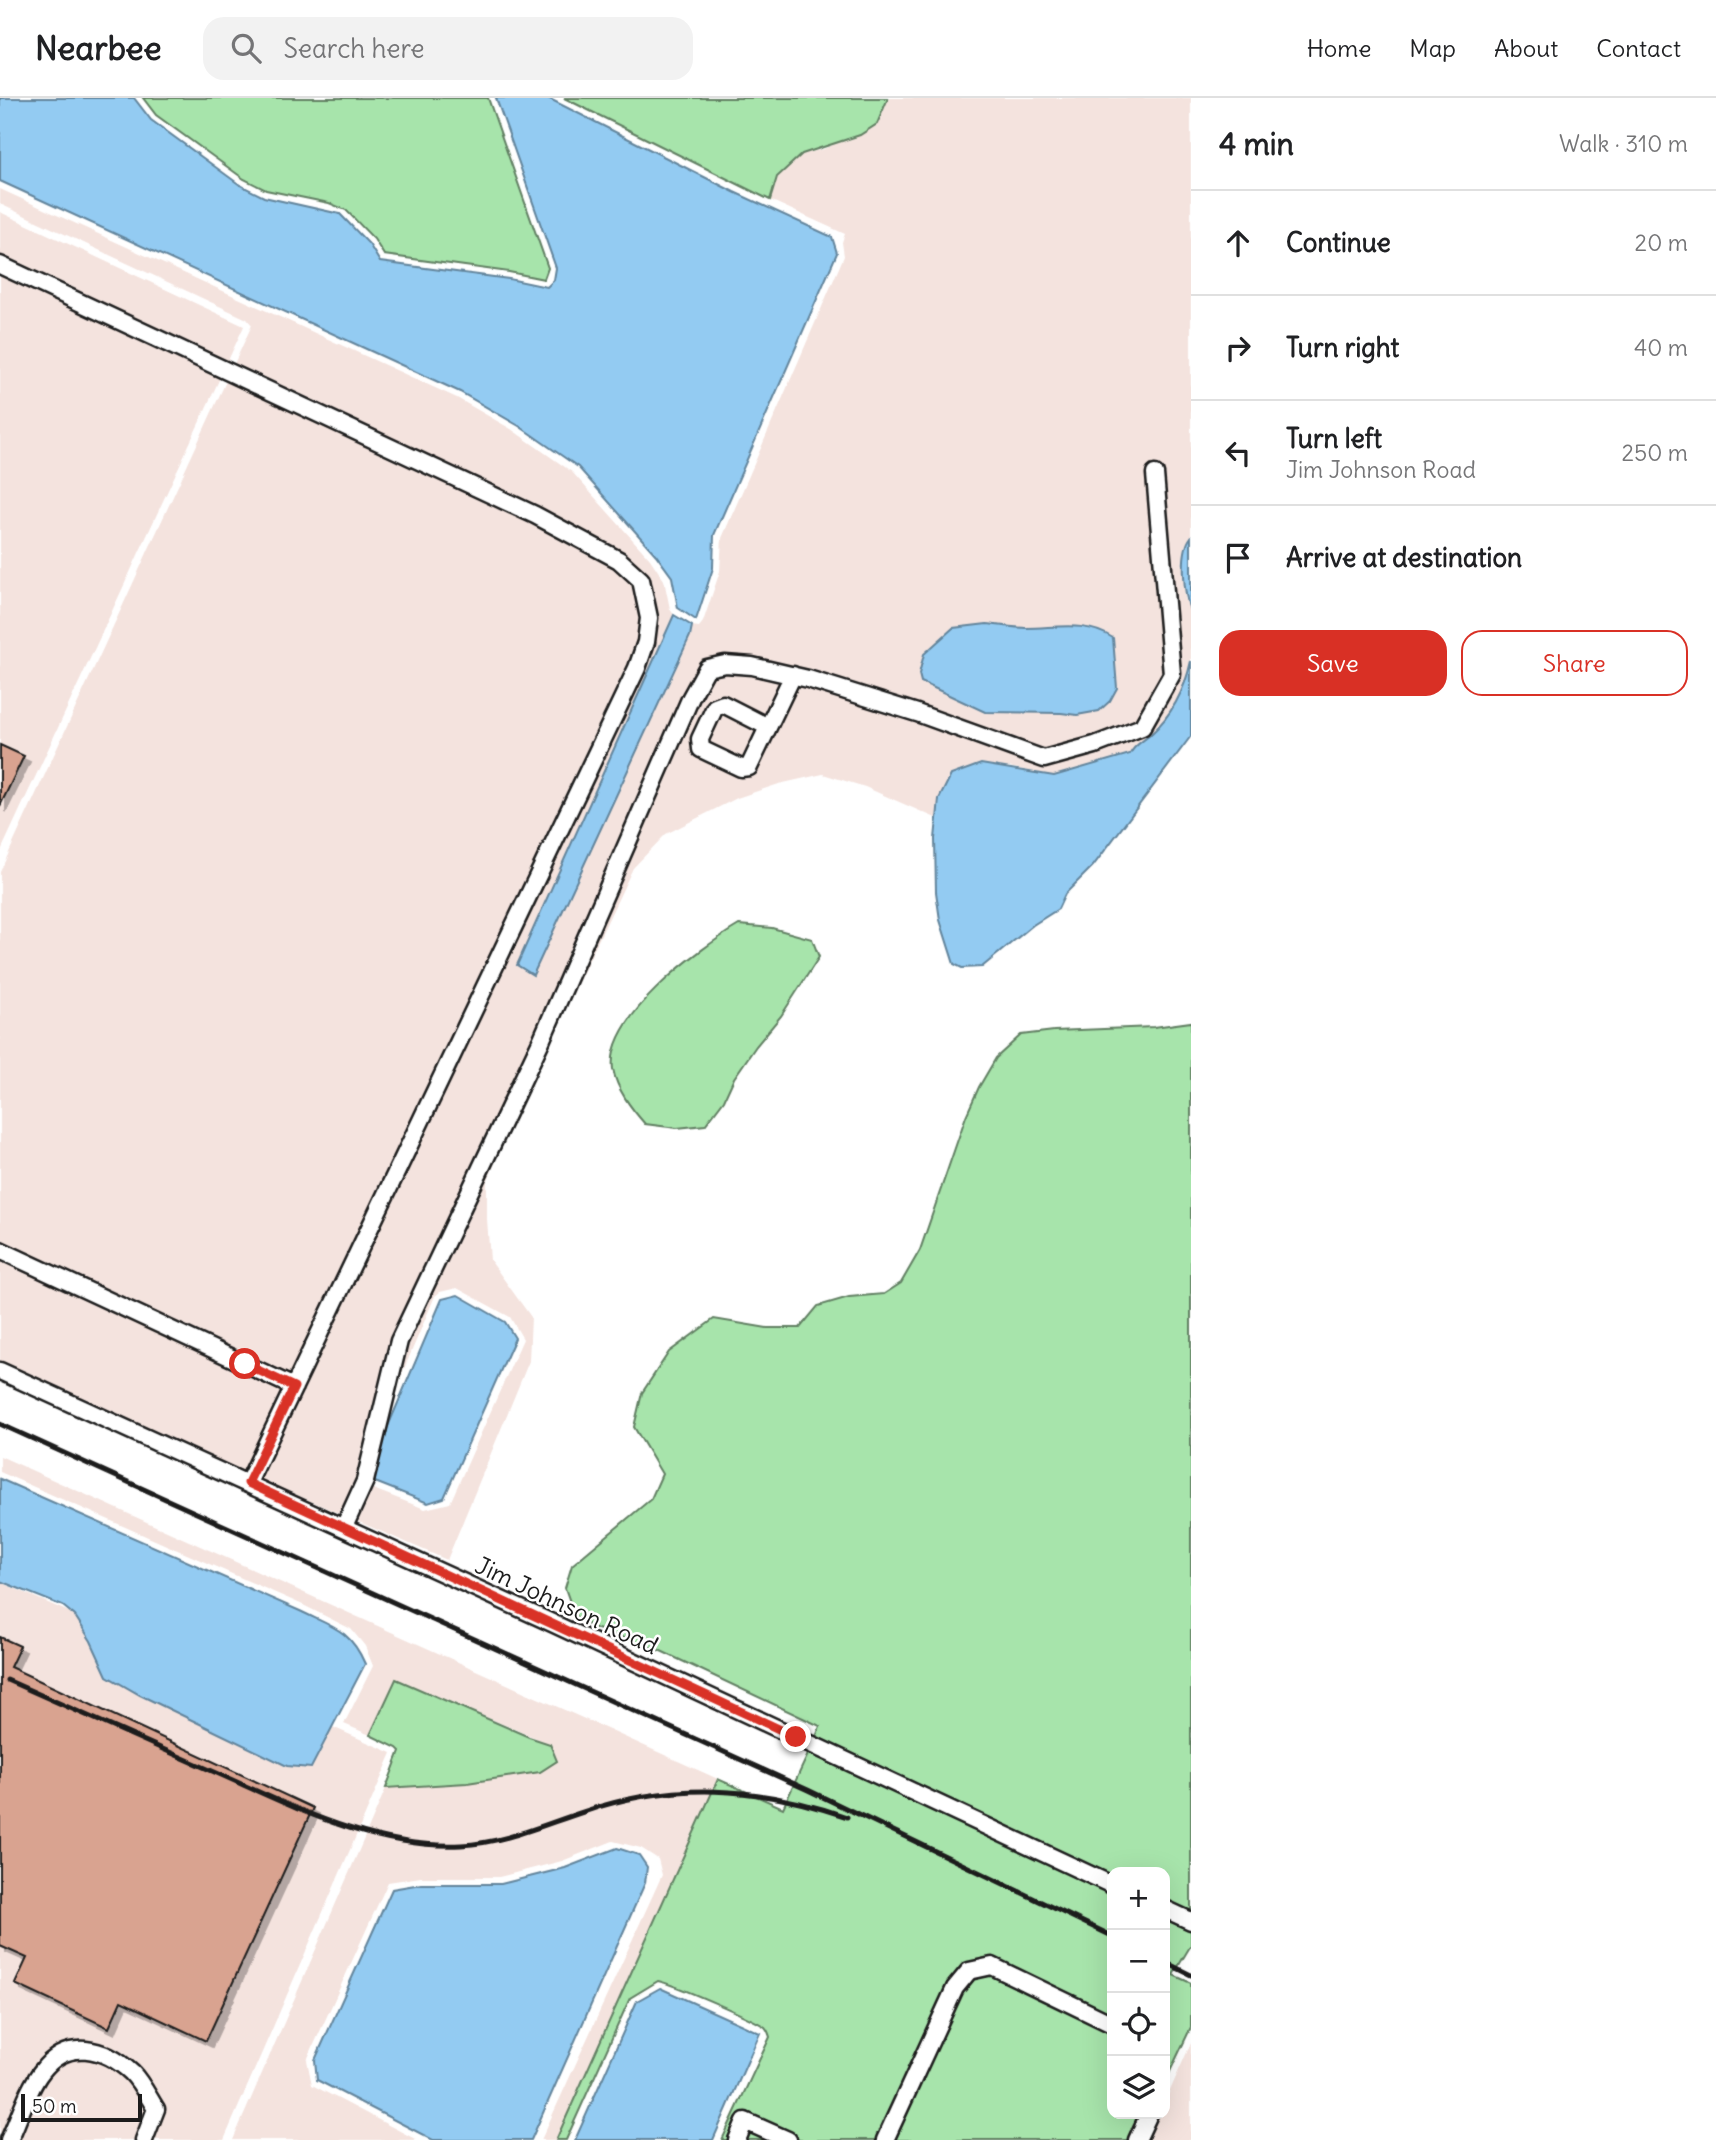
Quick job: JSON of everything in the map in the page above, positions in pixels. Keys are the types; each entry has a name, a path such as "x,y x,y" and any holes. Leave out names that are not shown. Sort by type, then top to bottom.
{"street":[{"path":"0,265 535,515 619,560 641,580 649,618 646,642 637,668 248,1483"},
{"path":"344,1527 365,1481 399,1341 541,1041 691,697 707,668 725,664 751,666 793,675 917,713 1044,759 1095,745 1142,727 1172,674 1155,474"},
{"path":"768,727 723,704 715,707 700,739 701,749 741,768 749,767 793,675"},
{"path":"0,1250 294,1387"},
{"name":"Jim Johnson Road","path":"0,1371 344,1527 1107,1883"},
{"path":"1170,1911 1191,1921"},
{"path":"885,2140 955,1988 970,1971 992,1966 1107,2022"},
{"path":"9,2140 39,2073 55,2056 78,2049 104,2055 132,2074 156,2109 144,2140"},
{"path":"1137,2140 1147,2119"},
{"path":"737,2140 746,2121 788,2140"}],"shaded area":[{"path":"888,98 1191,98 1191,537 1185,546 1184,570 1185,598 1191,613 1191,661 1188,678 1173,709 1130,754 1054,776 1009,767 939,799 938,819 865,787 823,774 779,784 737,798 666,834 633,868 516,1112 487,1182 490,1260 531,1317 529,1361 447,1560 218,1461 0,1362 0,872 252,325 247,319 0,204 0,189 457,398 511,429 572,472 650,559 664,580 670,609 674,615 518,965 690,636 692,626 699,627 703,622 720,571 722,538 844,256 842,242 845,234 770,200 777,177 802,154 824,149 877,124","holes":["987,624 1022,628 1077,715 985,712 953,628","457,1288 510,1317 523,1339 450,1503 425,1509 368,1487 365,1461 435,1296"]},
{"path":"0,212 244,326 0,853"},
{"path":"0,1456 718,1779 556,2140 541,2140 662,1875 658,1859 641,1848 613,1841 562,1861 499,1877 421,1877 388,1882 307,2060 312,2085 417,2140 233,2140 386,1788 467,1783 540,1772 556,1760 550,1744 395,1679 370,1735 344,1724 373,1666 365,1646 351,1629 303,1605 0,1472"},
{"path":"0,1582 392,1753 224,2140 0,2140"},
{"path":"1191,2043 1191,2140 1148,2140 1158,2119 1170,2119 1170,2091"}],"green space":[{"path":"143,98 488,98 548,268 544,279 384,255 374,239 346,210 329,203 266,190 244,179 156,115"},
{"path":"564,98 888,98 877,124 860,135 802,154 777,177 770,200"},
{"path":"739,925 772,928 812,939 819,957 781,1016 734,1078 724,1100 705,1125 677,1128 645,1124 621,1091 613,1069 615,1049 624,1028 659,986 680,967"},
{"path":"1191,1022 1191,1912 1170,1902 1170,1867 1107,1867 1107,1873 816,1737 820,1726 661,1651 592,1627 575,1616 565,1588 572,1565 651,1499 662,1474 634,1427 642,1393 669,1352 714,1319 767,1328 800,1328 818,1306 849,1297 884,1294 901,1283 920,1250 966,1116 996,1058 1021,1035 1154,1027"},
{"path":"396,1679 550,1744 557,1761 540,1772 467,1783 386,1788 400,1751 370,1735"},
{"path":"809,1752 1107,1892 1107,2119 1149,2119 1139,2140 722,2140 770,2037 768,2032 765,2027 746,2017 658,1981 630,1998 566,2140 556,2140 718,1779 783,1808"},
{"path":"1170,1920 1191,1930 1191,1945 1173,1975 1191,1983 1191,2027 1170,2071"}],"water":[{"path":"0,98 134,98 151,120 240,185 264,197 340,214 369,244 380,262 509,279 547,287 554,280 556,268 496,98 548,98 734,192 832,237 837,253 714,535 713,568 696,620 678,608 672,577 656,555 578,467 519,426 460,392 0,181"},
{"path":"1191,537 1191,613 1186,596 1184,563"},
{"path":"674,615 692,626 690,636 533,975 517,965"},
{"path":"987,624 1021,628 1081,627 1113,638 1117,688 1110,701 1099,711 1077,715 985,712 921,682 919,674 924,654 953,628"},
{"path":"1191,661 1191,736 1093,866 1065,894 1058,909 1033,925 982,967 962,968 954,964 940,920 936,892 935,839 939,799 951,775 981,764 1054,776 1130,754 1171,710 1185,682"},
{"path":"458,1295 505,1322 515,1338 444,1498 428,1503 370,1480 372,1464 442,1299"},
{"path":"0,1479 300,1611 346,1636 365,1664 311,1768 287,1766 140,1695 107,1676 91,1641 75,1616 63,1606 0,1581"},
{"path":"617,1848 639,1855 647,1867 645,1883 531,2140 433,2140 317,2080 315,2060 392,1889 421,1884 501,1884 565,1868"},
{"path":"660,1988 760,2033 713,2140 575,2140 637,2001"}],"building":[{"path":"0,745 24,756 0,806"},
{"path":"0,1637 20,1646 10,1667 313,1808 206,2041 121,2001 109,2028 15,1984 27,1958 0,1946"}],"railway":[{"path":"0,1424 808,1790 1107,1934"},
{"path":"7,1680 301,1810 363,1832 395,1840 428,1844 477,1844 523,1833 617,1802 683,1792 715,1791 781,1799 847,1817"},
{"path":"1170,1964 1191,1975"}],"route":[{"path":"245,1364 294,1387 248,1483 796,1737"}]}
